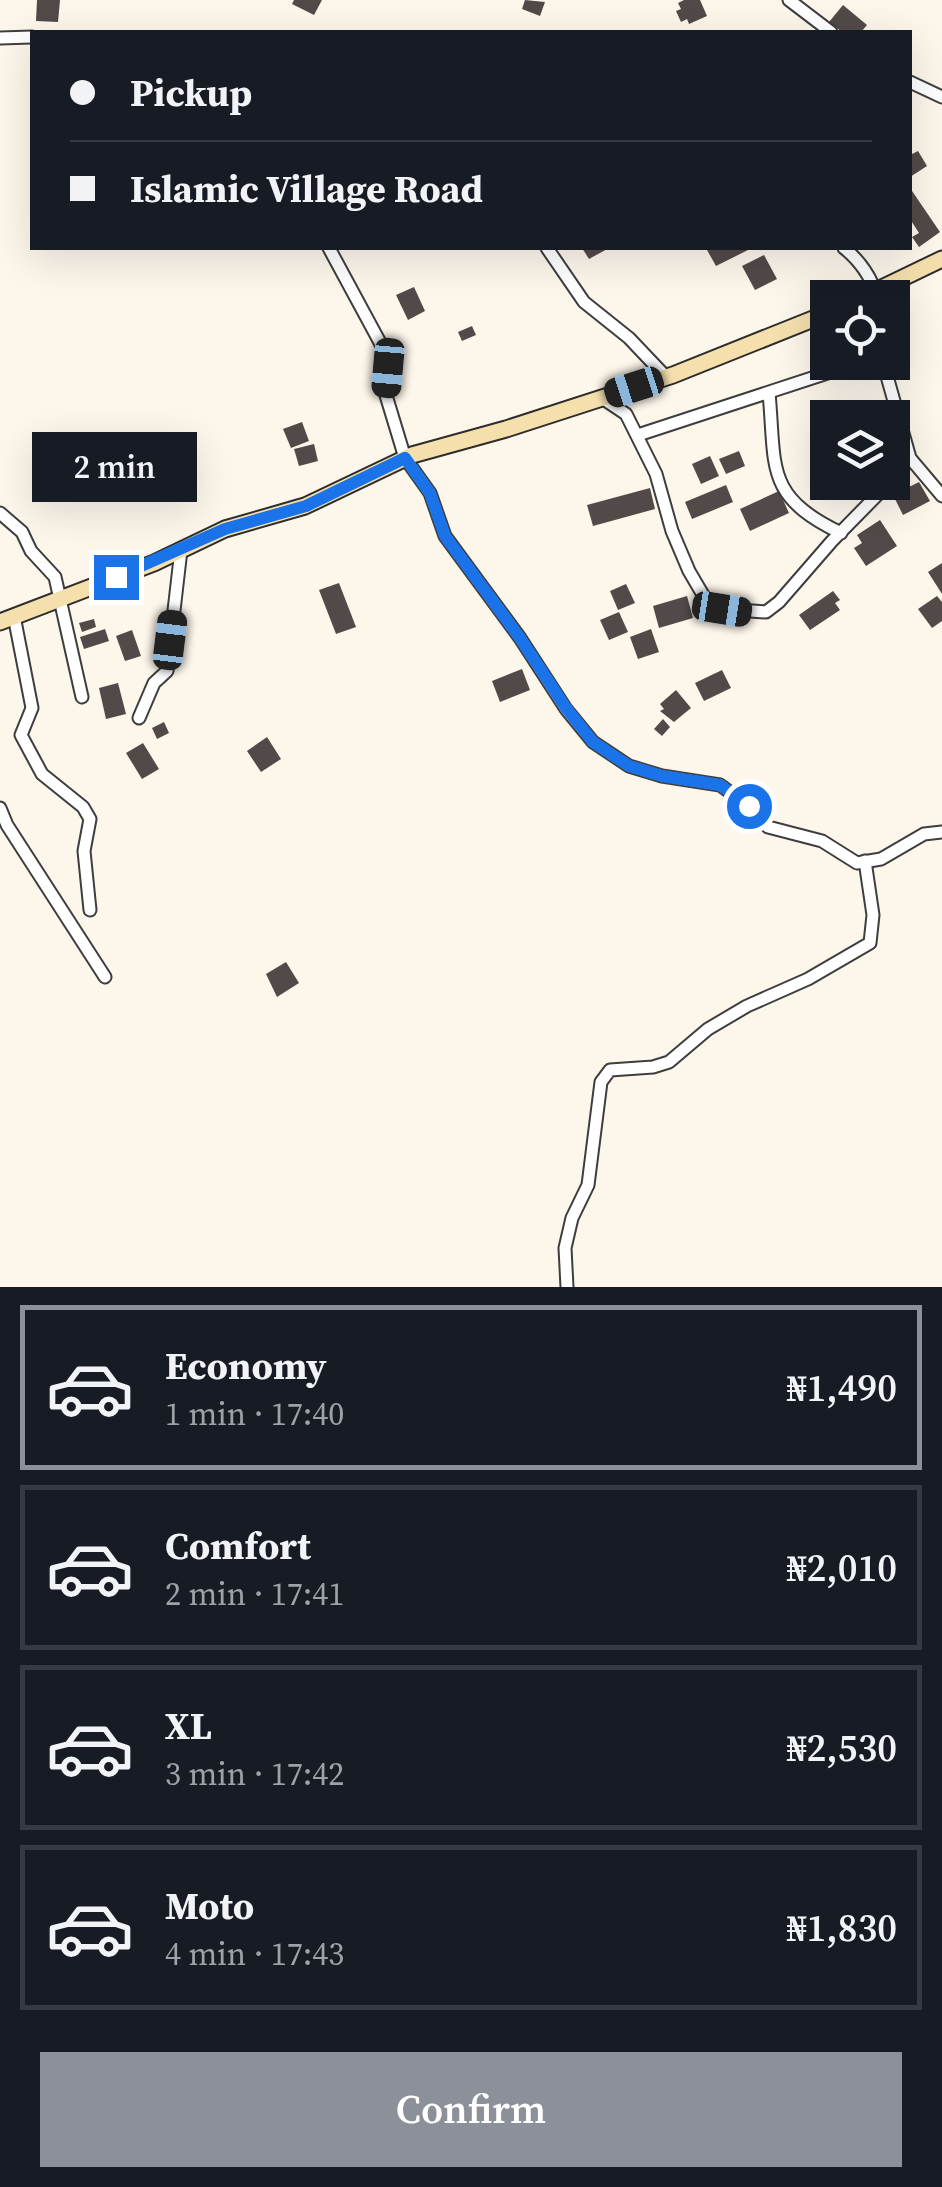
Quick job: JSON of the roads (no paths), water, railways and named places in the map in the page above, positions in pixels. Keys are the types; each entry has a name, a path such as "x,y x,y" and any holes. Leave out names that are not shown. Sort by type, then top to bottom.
{"street":[{"path":"789,0 828,30"},
{"path":"0,38 30,37"},
{"path":"912,83 942,97"},
{"path":"330,250 383,348 388,368 386,392 405,458 430,493 445,536 593,742 629,766 662,776 720,785 749,806 768,827 822,841 857,863 882,859 924,834 942,832"},
{"path":"548,250 584,302 628,338 666,377"},
{"path":"847,250 856,257 865,280"},
{"path":"901,280 942,259"},
{"path":"90,910 84,851 90,819 83,808 42,774 21,735 32,708 7,619 182,550 225,529 306,506 405,458 666,377 810,320"},
{"path":"638,435 810,378"},
{"path":"768,392 775,473 781,487 814,520 841,533"},
{"path":"602,398 626,414 638,435 656,474 672,531 689,571 706,600 722,609 766,612 780,602 873,500"},
{"path":"910,458 942,496"},
{"path":"0,513 22,532 31,551 55,577 82,697"},
{"path":"139,718 154,683 167,670 182,550"},
{"path":"0,808 7,826 104,977"},
{"path":"567,1287 565,1248 572,1218 588,1185 601,1082 610,1070 669,1062 708,1029 870,943 873,916 865,861"}]}
